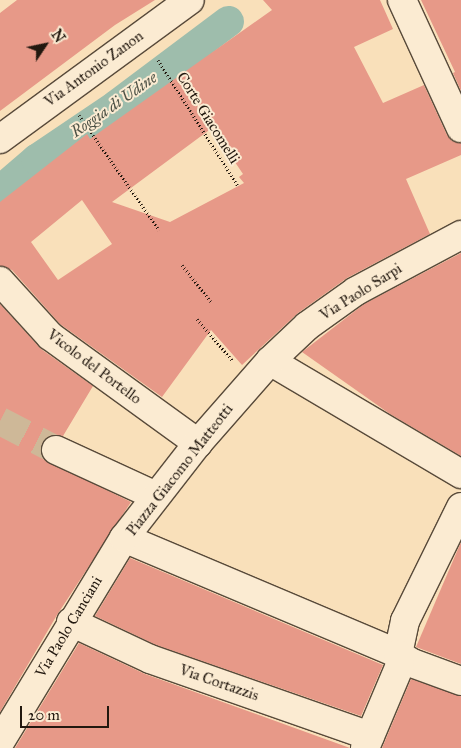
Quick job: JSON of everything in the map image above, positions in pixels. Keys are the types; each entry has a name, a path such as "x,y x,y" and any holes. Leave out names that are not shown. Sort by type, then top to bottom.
{"street":[{"name":"Via Antonio Zanon","path":"0,139 190,0"},
{"path":"402,0 461,128"},
{"name":"Via Paolo Sarpi","path":"270,361 307,326 356,291 461,235"},
{"name":"Vicolo del Portello","path":"0,281 50,336 198,443"},
{"path":"270,361 461,474"},
{"name":"Piazza Giacomo Matteotti","path":"270,361 198,443 124,538 398,654 412,663 461,681"},
{"path":"56,450 156,496"},
{"path":"367,742 400,665 398,654 405,621 461,506"},
{"name":"Via Paolo Canciani","path":"0,742 71,622 124,538"},
{"name":"Via Cortazzis","path":"71,622 150,659 367,742"}],"path":[{"name":"Corte Giacomelli","path":"159,62 238,186"},
{"path":"81,117 159,230"},
{"path":"182,265 212,303"},
{"path":"197,319 237,365"}],"building":[{"path":"17,0 155,0 115,25 0,111 0,13"},
{"path":"263,0 380,0 393,29 354,47 383,103 424,85 447,135 452,141 461,143 461,155 406,179 430,234 347,278 298,313 242,365 211,330 162,397 60,324 12,270 0,266 0,202 87,134 90,139 272,10","holes":["212,128 243,174 239,177 244,183 170,222 112,202","82,200 112,244 58,280 31,242"]},
{"path":"421,0 461,0 461,91 453,73 455,72"},
{"path":"461,253 461,456 390,414 302,352 364,304"},
{"path":"0,304 41,349 93,386 63,436 54,435 42,443 43,459 131,502 57,615 0,712"},
{"path":"461,542 461,664 416,647"},
{"path":"130,558 383,665 361,716 156,645 95,616"},
{"path":"79,643 145,674 350,748 15,748"},
{"path":"411,679 461,696 461,748 382,748"}],"waterway":[{"name":"Roggia di Udine","path":"0,190 36,159 116,105 228,21"}],"tunnel":[{"path":"0,421 56,450"}]}
